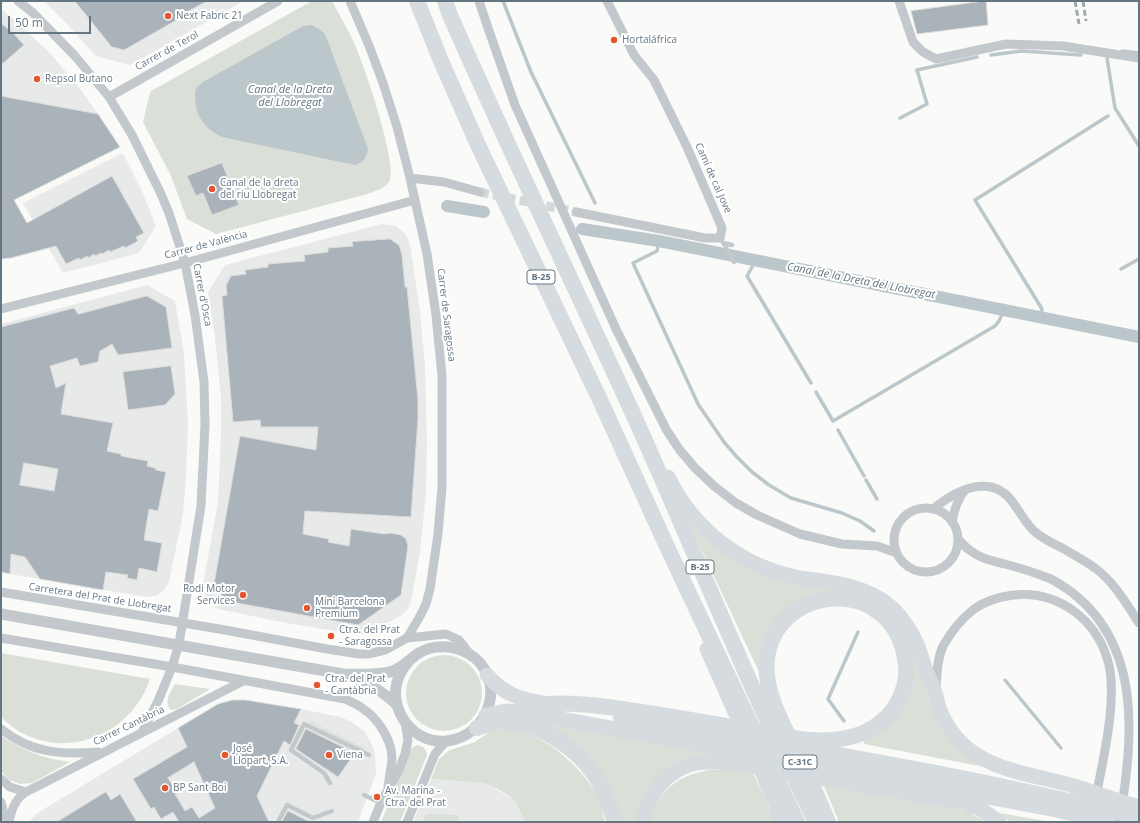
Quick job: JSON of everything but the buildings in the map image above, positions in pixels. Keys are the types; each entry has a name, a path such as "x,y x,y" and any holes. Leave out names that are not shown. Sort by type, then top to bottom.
{"highway":[{"name":"B-25","path":"417,1 438,54 478,145 601,402 740,712 773,783 797,822"},
{"name":"B-25","path":"445,1 492,111 773,717 798,787 816,822"},
{"path":"634,417 657,456 672,487 693,516 717,540 732,552 772,571 849,586 865,591 881,600 906,624 917,645 936,693 939,708 946,722 956,738 970,750 992,763 1139,807"},
{"path":"811,740 846,738 866,732 882,722 897,705 907,672 905,652 898,634 892,625 882,615 861,602 830,598 812,602 800,609 781,625 772,642 767,660 773,717 814,789 828,822"},
{"name":"C-31C","path":"487,675 501,690 520,698 978,781 1139,818"},
{"path":"548,704 567,703 594,705 811,740 846,749 1113,800"},
{"name":"C-31C","path":"486,714 506,711 521,712 812,764 1056,810 1107,822"},
{"path":"477,728 493,723 508,722 545,732 563,743 582,759 595,775 615,822"},
{"path":"643,822 644,813 652,796 667,778 682,768 708,762 739,764 965,802 1056,810"},
{"path":"773,783 780,822"},
{"path":"965,802 979,808 999,822"}],"street":[{"name":"Carrer d'Osca","path":"18,1 32,12 74,56 109,96 132,135 169,213 185,263 199,343 204,382 205,425 201,506 179,644 172,667 158,701 142,732"},
{"name":"Carrer de Terol","path":"109,96 278,1"},
{"name":"Carrer de Saragossa","path":"350,1 370,48 397,127 410,178 427,254 442,368 442,480 438,534 430,589 426,604 407,638"},
{"path":"479,1 514,105 616,329 666,429 679,449 695,468 714,486 736,503 757,516 800,534 817,539 842,544 877,546 897,553"},
{"name":"Camí de cal Jove","path":"607,1 634,55 654,80 666,104 722,228 722,241"},
{"path":"898,1 913,42 923,52 936,59 1006,44 1063,46 1139,58"},
{"path":"410,178 444,182 480,192"},
{"name":"Carrer de València","path":"1,309 185,263 415,200"},
{"path":"576,212 722,241"},
{"path":"933,509 954,494 965,490 983,486 1003,492 1011,499 1032,530 1042,538 1064,549 1096,569 1117,589 1139,623"},
{"path":"952,522 959,497 965,490"},
{"path":"922,509 933,509 947,517 952,522 958,539 956,550 951,560 943,567 933,571 922,572 912,569 903,562 894,545 894,536 898,526 904,518 912,512 922,509"},
{"path":"877,546 894,536"},
{"path":"958,539 971,551 985,559 1049,578 1076,591 1104,614 1118,636"},
{"name":"Carretera del Prat de Llobregat","path":"1,592 183,623 327,650 359,654 368,654 385,650 407,638 446,634 459,640 468,654"},
{"path":"936,693 937,666 943,648 959,622 974,609 990,600 1021,594 1036,595 1067,606 1080,615 1093,629 1102,645 1111,678 1111,705 1091,822"},
{"path":"1,614 344,674 372,675 394,671 419,653 431,648 444,646 457,648 480,663 487,675 491,691 489,707 477,728 463,738 445,742 434,741 423,737 413,730 405,722 397,705 384,692 344,674"},
{"path":"1,638 172,667 345,699 362,708 374,717 383,729 390,744 392,758 388,787"},
{"path":"397,705 397,681 402,670 409,661"},
{"name":"Carrer Cantàbria","path":"8,822 11,812 22,795 26,792 242,680"},
{"path":"1119,822 1134,732 1136,692"},
{"path":"373,822 388,787 398,772 407,746 405,722"},
{"path":"1,729 28,746 42,750 70,753 103,751"},
{"path":"407,822 435,754 445,742"},
{"path":"1,779 10,786 26,792"},
{"path":"1,802 8,822"}],"lane":[{"path":"722,241 732,245"},
{"path":"722,241 734,262"},
{"path":"330,783 324,773 291,750 304,724 369,755"},
{"path":"364,795 381,803"},
{"path":"278,822 287,805 313,818 332,811"}],"shaded area":[{"path":"44,1 244,1 130,65 96,56"},
{"path":"312,1 332,1 356,48 384,131 391,169 390,180 382,188 364,195 216,234 187,219 171,176 143,122 150,93 151,91"},
{"name":"Repsol Butano","path":"1,9 50,53 81,90 98,114 1,96"},
{"path":"123,153 141,189 156,226 139,253 63,273 23,203"},
{"path":"382,224 396,226 405,233 410,244 420,311 425,366 427,444 426,493 420,552 411,602 407,610 402,615 370,632 360,635 286,623 218,609 207,600 203,585 218,502 221,434 221,398 215,338 208,292 225,265"},
{"path":"147,285 175,301 184,353 188,424 186,479 183,514 169,582 163,591 156,596 146,597 10,574 12,532 24,463 51,467 66,386 1,417 1,324"},
{"path":"692,524 701,534 835,591 801,601 788,609 777,620 759,672 690,525"},
{"path":"912,652 929,698 985,767 864,744 864,739 912,672"},
{"path":"1,653 150,679 140,701 125,718 106,732 86,740 64,743 42,741 20,732 1,717"},
{"path":"437,655 451,655 465,661 476,672 482,686 482,700 479,708 471,720 465,725 451,731 437,731 423,725 412,714 406,700 406,686 412,672 423,661"},
{"path":"175,684 210,689 177,709 171,710 168,700"},
{"path":"301,709 341,717 353,723 365,732 373,747 376,774 358,822 269,822 257,796"},
{"path":"523,719 747,759 679,763 636,822 620,822 606,787"},
{"path":"311,722 364,748 364,750 310,723"},
{"name":"BP Sant Boi","path":"178,728 215,808 191,822 30,822 39,812"},
{"path":"492,730 517,731 535,737 546,743 566,758 576,767 592,786 599,799 605,822 525,822 514,800 493,787 484,783 431,779 439,759 450,750 475,742"},
{"path":"1,736 17,746 34,753 51,759 70,762 32,783 20,784 8,779 2,772"},
{"path":"418,745 424,748 427,755 400,822 381,822 410,751 413,747"},
{"path":"710,770 735,770 753,773 766,800 773,822 649,822 658,802 671,786 688,776 698,772"},
{"path":"431,779 484,783 491,786 511,798 518,805 525,822 413,822"},
{"path":"824,786 968,811 985,822 839,822"},
{"path":"1000,813 1051,822 1010,822"},
{"path":"426,814 456,815 459,817 457,822 423,822"}],"water":[{"name":"Canal de la Dreta del Llobregat","path":"311,25 325,34 368,149 364,159 355,165 222,137 209,129 197,111 195,96 196,88 203,82 303,26"}],"waterway":[{"path":"503,1 531,72 595,203"},
{"path":"991,55 1021,51 1081,55"},
{"path":"1122,51 1139,53"},
{"path":"1108,53 1107,58 1115,108 1139,146"},
{"path":"900,118 927,104 917,70 977,57"},
{"path":"1040,317 1042,309 975,200 1108,116"},
{"name":"Canal de la Dreta del Llobregat","path":"447,206 484,212"},
{"name":"Canal de la Dreta del Llobregat","path":"582,229 659,241 1139,337"},
{"path":"659,241 657,251 633,263 698,404 724,442 752,472 769,485 791,498 842,513 860,521 874,531"},
{"path":"1121,269 1139,259"},
{"path":"756,260 747,276 811,383"},
{"path":"816,392 833,421 995,326 1004,310"},
{"path":"838,430 864,476"},
{"path":"866,480 877,499"},
{"path":"844,721 828,699 858,632"},
{"path":"1005,680 1061,748"}],"tunnel":[{"path":"480,192 576,212"}],"railway":[{"path":"1075,1 1079,24"},
{"path":"1083,1 1086,21"}],"place":[{"name":"Next Fabric 21","path":"168,16"},
{"name":"Hortaláfrica","path":"614,40"},
{"name":"Repsol Butano","path":"37,79"},
{"name":"Canal de la dreta del riu Llobregat","path":"212,189"},
{"name":"Rodi Motor Services","path":"243,595"},
{"name":"Mini Barcelona Premium","path":"307,608"},
{"name":"Ctra. del Prat - Saragossa","path":"331,636"},
{"name":"Ctra. del Prat - Cantàbria","path":"317,685"},
{"name":"José Llopart, S.A.","path":"225,755"},
{"name":"Viena","path":"329,755"},
{"name":"BP Sant Boi","path":"165,788"},
{"name":"Av. Marina - Ctra. del Prat","path":"377,797"}]}
